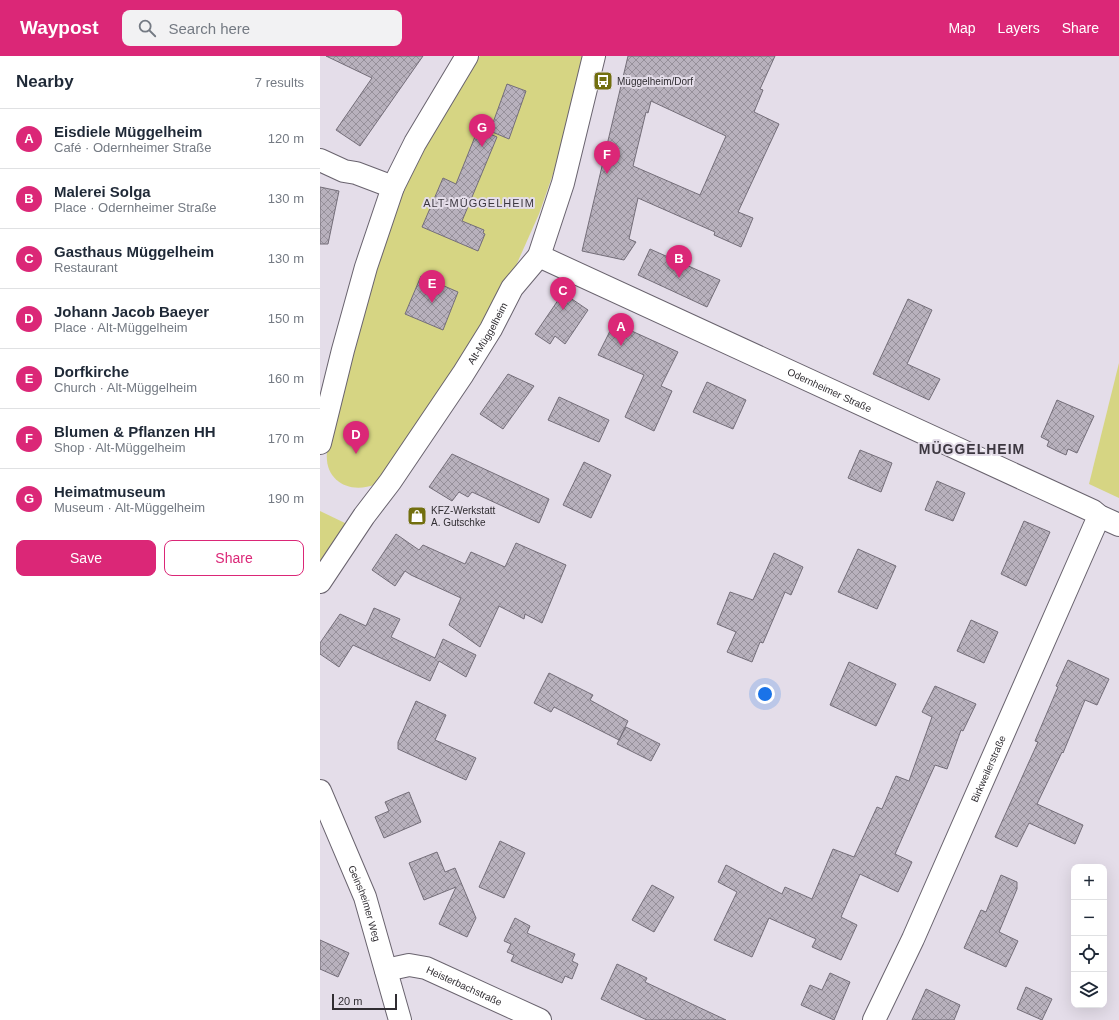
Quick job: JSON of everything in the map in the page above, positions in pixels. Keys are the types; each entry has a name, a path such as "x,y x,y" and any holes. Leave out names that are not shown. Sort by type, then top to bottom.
{"street":[{"path":"320,443 343,350 366,267 393,187 415,144 467,56"},
{"name":"Alt-Müggelheim","path":"320,582 459,380 491,329 512,288 539,256 563,183 594,56"},
{"path":"320,160 393,187"},
{"name":"Odernheimer Straße","path":"539,256 1093,511 1099,516 1119,525"},
{"name":"Birkweilerstraße","path":"874,1020 913,939 1099,516"},
{"name":"Geinsheimer Weg","path":"320,790 365,897 400,1020"},
{"name":"Heisterbachstraße","path":"386,970 409,965 426,968 540,1020"}],"shaded area":[{"path":"480,56 584,56 567,127 553,174 539,214 502,297 376,484 357,488 348,486 334,478 327,462 327,452 350,355 385,235 423,144 437,118"},
{"path":"1119,363 1119,498 1089,484"},
{"path":"320,511 347,524 320,569"}],"building":[{"path":"326,56 423,56 360,146 336,130 372,78"},
{"path":"628,56 775,56 760,89 763,90 754,112 779,124 738,212 753,218 741,247 714,235 715,232 638,198 629,239 636,242 624,260 582,251","holes":["651,101 726,136 700,195 633,166 646,112 648,113"]},
{"path":"507,84 526,91 509,139 490,131"},
{"path":"478,129 497,137 462,221 484,230 483,233 485,234 478,251 422,227 443,178 456,184"},
{"path":"320,187 339,191 328,244 320,244"},
{"path":"650,249 720,280 707,307 638,275"},
{"path":"421,276 458,292 443,330 405,314"},
{"path":"563,293 588,310 565,344 555,336 550,344 535,334"},
{"path":"908,299 932,310 907,364 940,379 929,400 873,374"},
{"path":"614,323 678,352 661,386 672,391 654,431 625,417 644,375 598,355"},
{"path":"508,374 534,386 503,429 480,414"},
{"path":"707,382 746,400 733,429 693,412"},
{"path":"559,397 609,420 599,442 548,420"},
{"path":"1057,400 1094,416 1077,453 1068,449 1066,455 1057,451 1047,446 1049,441 1041,437"},
{"path":"860,450 892,463 881,492 848,478"},
{"path":"452,454 549,499 539,523 472,492 468,497 459,492 452,501 429,487"},
{"path":"584,462 611,475 591,518 563,505"},
{"path":"937,481 965,493 953,521 925,510"},
{"path":"1024,521 1050,532 1026,586 1001,574"},
{"path":"396,534 419,550 423,545 465,564 471,552 505,567 516,543 566,565 542,623 525,614 524,619 499,606 480,647 449,625 461,598 405,571 395,586 372,570"},
{"path":"858,549 896,566 877,609 838,592"},
{"path":"774,553 803,567 791,595 785,592 763,643 760,642 752,662 727,652 736,632 717,624 730,592 753,600"},
{"path":"374,608 400,619 391,637 435,658 443,639 476,655 466,677 439,661 430,681 353,645 339,667 320,654 320,643 340,614 366,626"},
{"path":"971,620 998,632 984,663 957,651"},
{"path":"1068,660 1109,679 1097,705 1085,700 1063,753 1062,752 1037,804 1083,825 1075,844 1029,823 1017,847 995,837 1038,742 1035,741 1058,687 1056,686"},
{"path":"849,662 896,684 876,726 830,705"},
{"path":"549,673 593,695 590,700 628,721 619,740 554,707 551,712 534,703"},
{"path":"935,686 976,704 963,731 961,730 947,769 935,765 895,854 912,862 898,892 860,874 841,917 857,925 841,960 812,947 816,939 769,918 752,957 714,940 737,892 718,882 726,865 782,894 785,887 812,899 833,849 854,857 877,807 882,809 896,776 909,781 932,717 922,712"},
{"path":"416,701 446,715 435,740 476,758 466,780 398,749 398,742"},
{"path":"626,727 660,744 651,761 617,744"},
{"path":"409,792 421,822 384,838 375,817 389,811 385,802"},
{"path":"500,841 525,853 504,898 479,887"},
{"path":"437,852 445,872 455,868 476,918 467,937 439,924 456,887 424,900 409,863"},
{"path":"1001,875 1017,882 1017,889 999,932 1018,941 1006,967 964,948 981,910 986,912"},
{"path":"652,885 674,897 654,932 632,920"},
{"path":"515,918 530,926 527,933 575,954 572,961 578,964 572,979 565,976 562,983 511,961 514,955 507,952 511,944 504,941"},
{"path":"320,940 349,953 338,977 320,969"},
{"path":"617,964 647,978 645,982 726,1020 647,1020 601,999"},
{"path":"830,973 850,982 834,1020 801,1005 810,985 822,990"},
{"path":"1026,987 1052,999 1042,1020 1017,1009"},
{"path":"926,989 960,1005 954,1020 912,1020"}],"place":[{"name":"Müggelheim/Dorf","path":"603,81"},
{"name":"Heimatmuseum","path":"482,147"},
{"name":"Blumen & Pflanzen HH","path":"607,174"},
{"name":"Malerei Solga","path":"679,278"},
{"name":"Dorfkirche","path":"432,303"},
{"name":"Gasthaus Müggelheim","path":"563,310"},
{"name":"Eisdiele Müggelheim","path":"621,346"},
{"name":"Johann Jacob Baeyer","path":"356,454"},
{"name":"KFZ-Werkstatt A. Gutschke","path":"417,516"}],"district":[{"name":"ALT-MÜGGELHEIM","path":"479,203"},
{"name":"MÜGGELHEIM","path":"972,449"}]}
